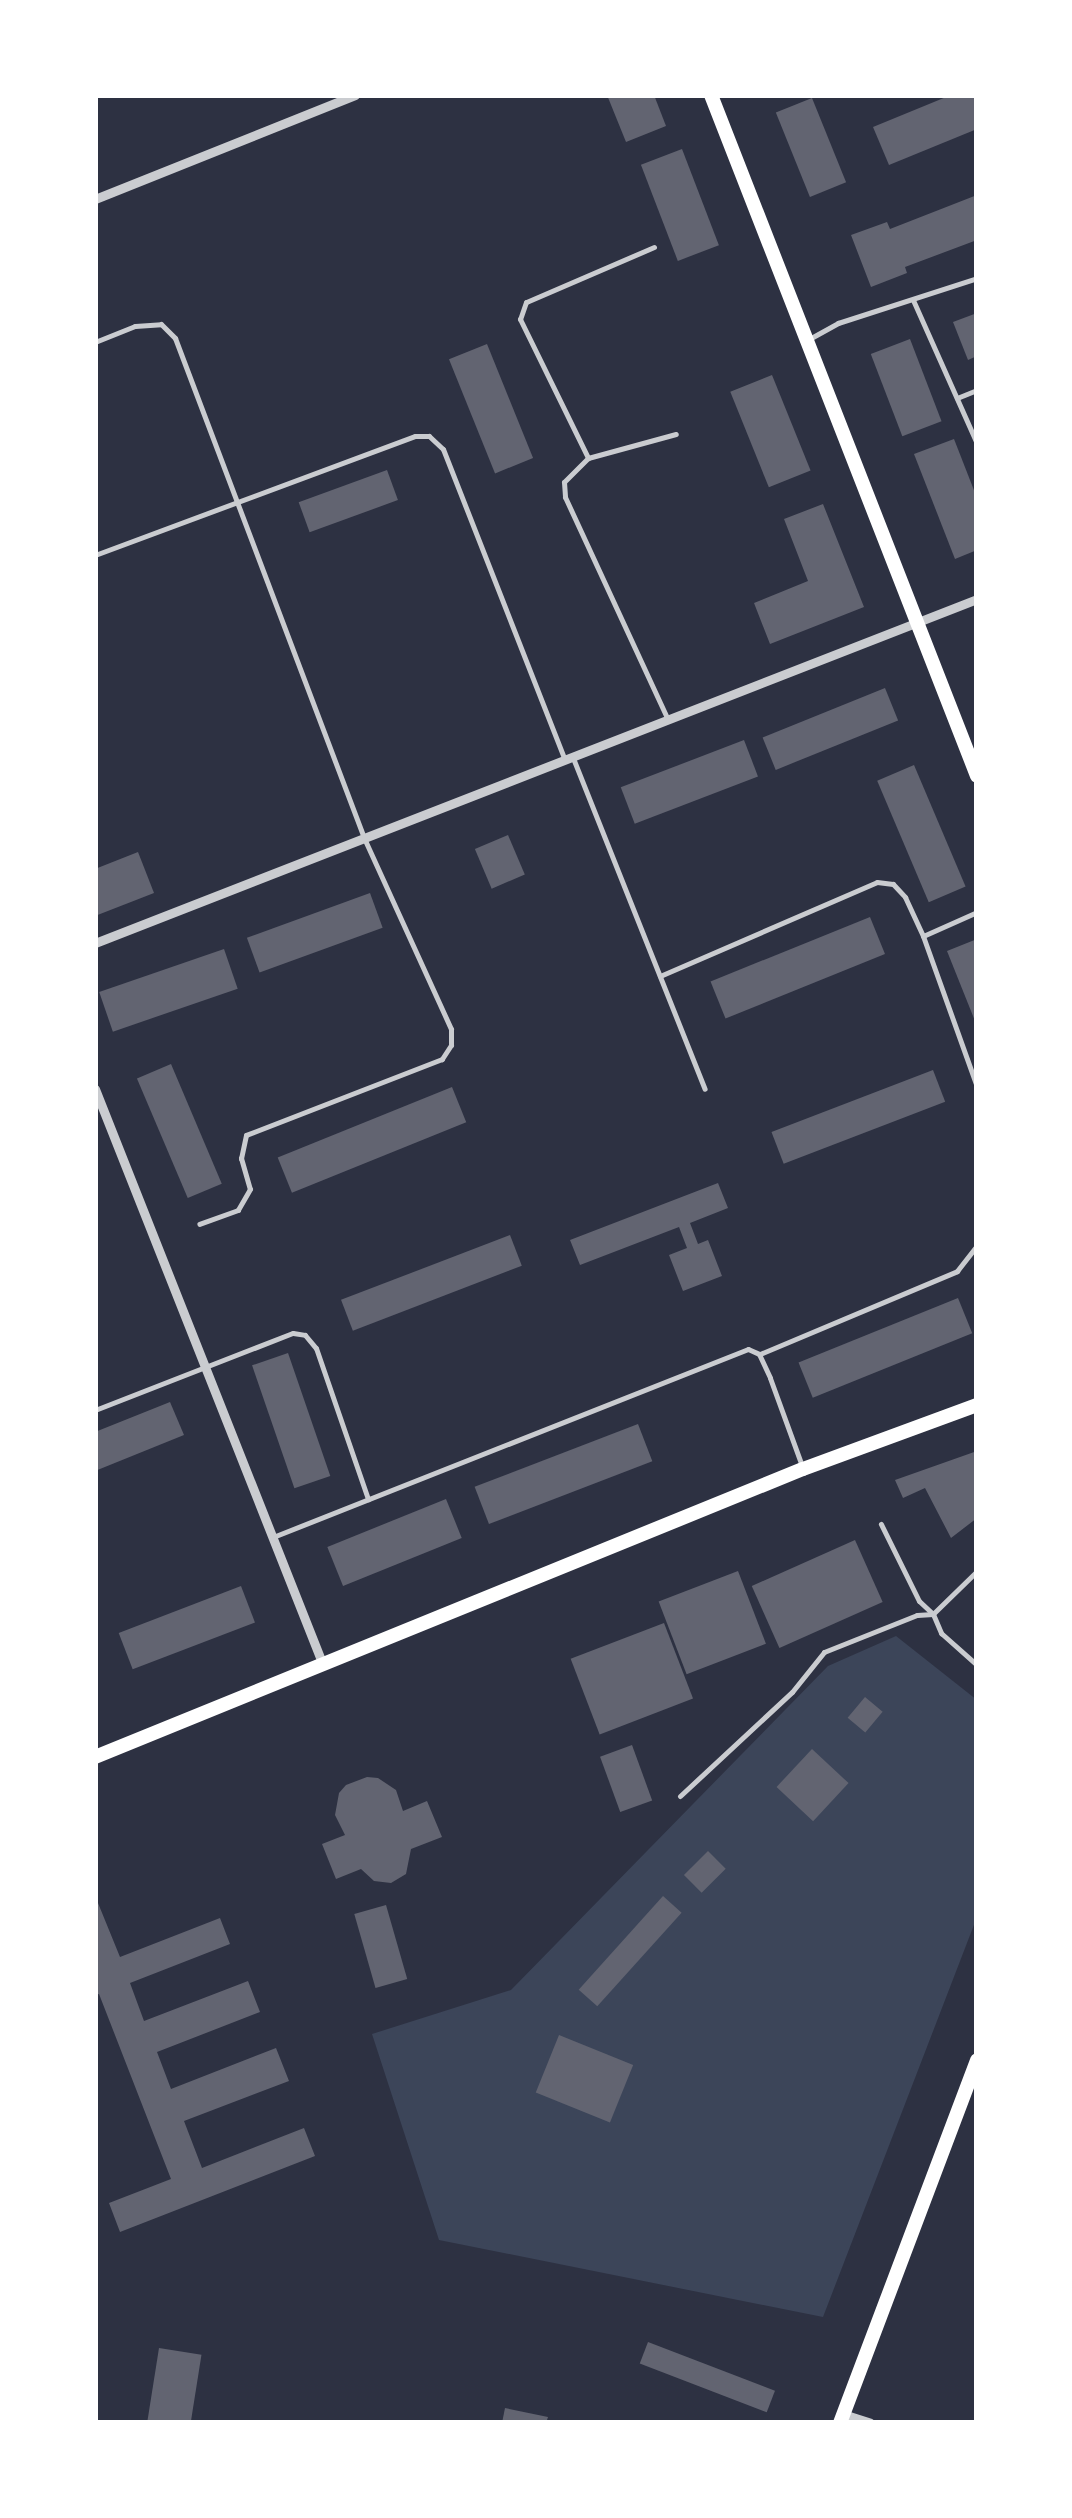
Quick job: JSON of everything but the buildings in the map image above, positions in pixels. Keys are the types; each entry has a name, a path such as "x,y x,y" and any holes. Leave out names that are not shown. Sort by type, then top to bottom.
{"main road":[{"path":"711,95 977,776"},
{"path":"95,1757 803,1469 977,1405"},
{"path":"842,2418 977,2060"}],"street":[{"path":"95,199 355,95"},
{"path":"95,944 977,599"},
{"path":"95,1089 323,1665"},
{"path":"842,2418 870,2423"}],"lane":[{"path":"588,458 520,319 526,302 654,248"},
{"path":"808,340 838,323 977,278"},
{"path":"913,299 977,444"},
{"path":"95,342 135,326 161,324 175,338 364,838 451,1029 451,1045 442,1059 246,1135 242,1158 250,1189 238,1210 200,1224"},
{"path":"957,398 977,390"},
{"path":"668,720 564,497 564,482 588,458 676,434"},
{"path":"95,555 415,436 429,436 442,449 705,1089"},
{"path":"660,976 877,882 893,884 905,897 923,936 977,1087"},
{"path":"923,936 977,912"},
{"path":"272,1537 742,1350 759,1354 956,1272 977,1245"},
{"path":"95,1410 206,1370 294,1332 305,1336 316,1348 368,1499"},
{"path":"759,1354 803,1469"},
{"path":"880,1524 919,1601 933,1614 941,1633 977,1665"},
{"path":"680,1796 792,1692 824,1652 917,1615 933,1614 977,1572"}],"shaded area":[{"path":"896,1636 977,1700 977,1917 823,2317 439,2240 372,2034 511,1990 828,1666"}]}
